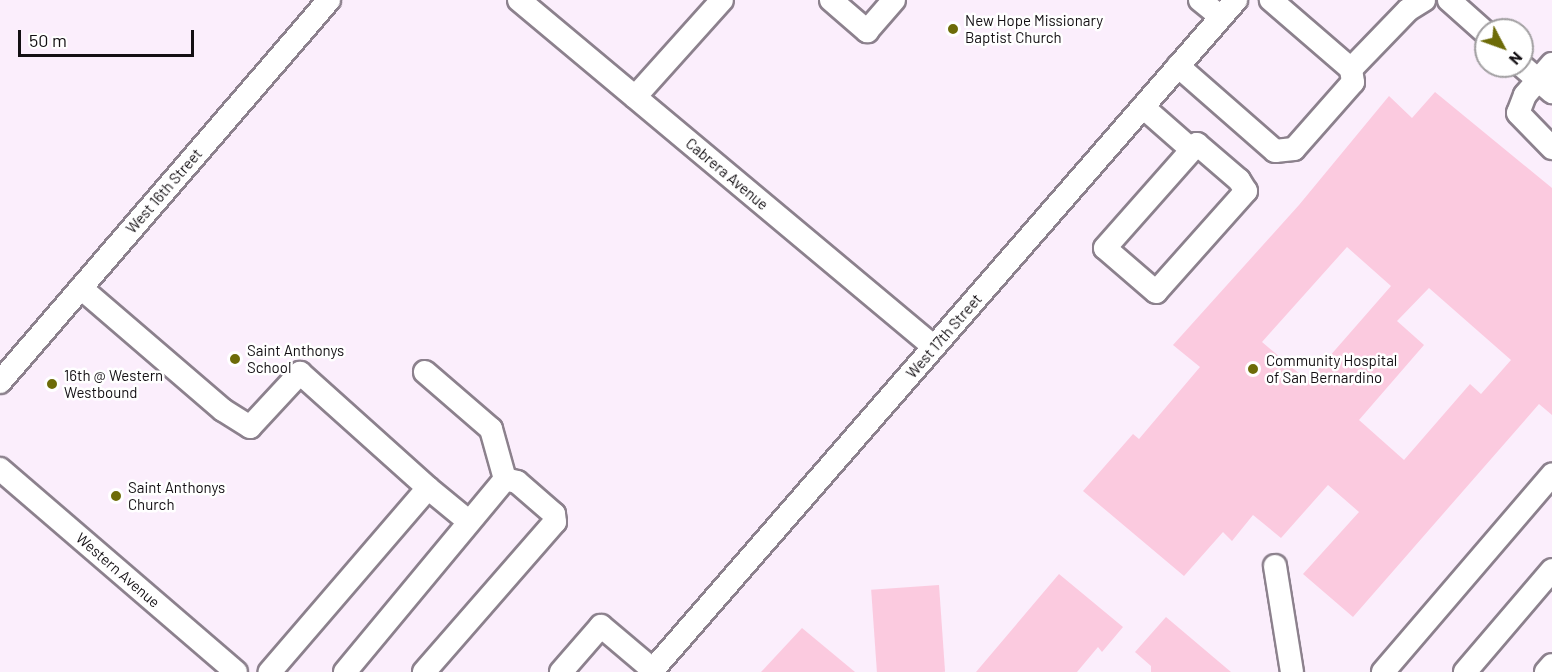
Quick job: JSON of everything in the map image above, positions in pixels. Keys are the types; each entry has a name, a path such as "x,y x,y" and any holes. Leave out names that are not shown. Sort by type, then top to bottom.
{"street":[{"name":"West 16th Street","path":"0,382 329,0"},
{"name":"Cabrera Avenue","path":"519,0 934,347"},
{"path":"635,97 722,0"},
{"path":"831,0 867,31 894,0"},
{"path":"1200,0 1221,17"},
{"name":"West 17th Street","path":"652,671 1236,0"},
{"path":"1178,66 1275,151 1282,153 1294,150 1353,82 1351,69 1271,0"},
{"path":"1351,69 1408,10 1424,0"},
{"path":"1449,0 1474,22"},
{"path":"1541,76 1525,95 1518,113 1552,148"},
{"path":"1143,107 1191,149"},
{"path":"1197,144 1239,180 1246,191 1156,292 1105,248 1191,149 1197,144"},
{"path":"81,288 223,410 250,427 300,373 468,521"},
{"path":"424,372 491,429 505,479"},
{"name":"Western Avenue","path":"0,469 236,672"},
{"path":"1383,672 1552,475"},
{"path":"345,672 505,479"},
{"path":"424,672 555,522 554,514 517,482 505,479"},
{"path":"270,672 428,488"},
{"path":"1275,566 1292,672"},
{"path":"1465,672 1552,570"},
{"path":"561,672 601,626 652,671"},
{"path":"1546,672 1552,665"}],"building":[{"path":"1435,92 1552,188 1552,415 1539,404 1353,617 1303,574 1359,512 1328,485 1281,538 1253,515 1232,541 1223,532 1184,576 1083,491 1133,434 1139,439 1200,367 1173,345 1299,205 1389,96 1412,118","holes":["1347,247 1391,286 1308,381 1262,342","1429,288 1511,360 1481,394 1470,384 1404,460 1359,420 1424,345 1397,321"]},
{"path":"1059,574 1123,627 1102,652 1098,647 1077,672 976,672"},
{"path":"939,585 945,672 877,672 871,590"},
{"path":"1166,617 1231,672 1151,672 1151,666 1135,652"},
{"path":"802,628 855,672 761,672"}],"place":[{"name":"New Hope Missionary Baptist Church","path":"953,29"},
{"name":"Saint Anthonys School","path":"235,359"},
{"name":"Community Hospital of San Bernardino","path":"1253,369"},
{"name":"16th @ Western Westbound","path":"52,384"},
{"name":"Saint Anthonys Church","path":"116,496"}]}
